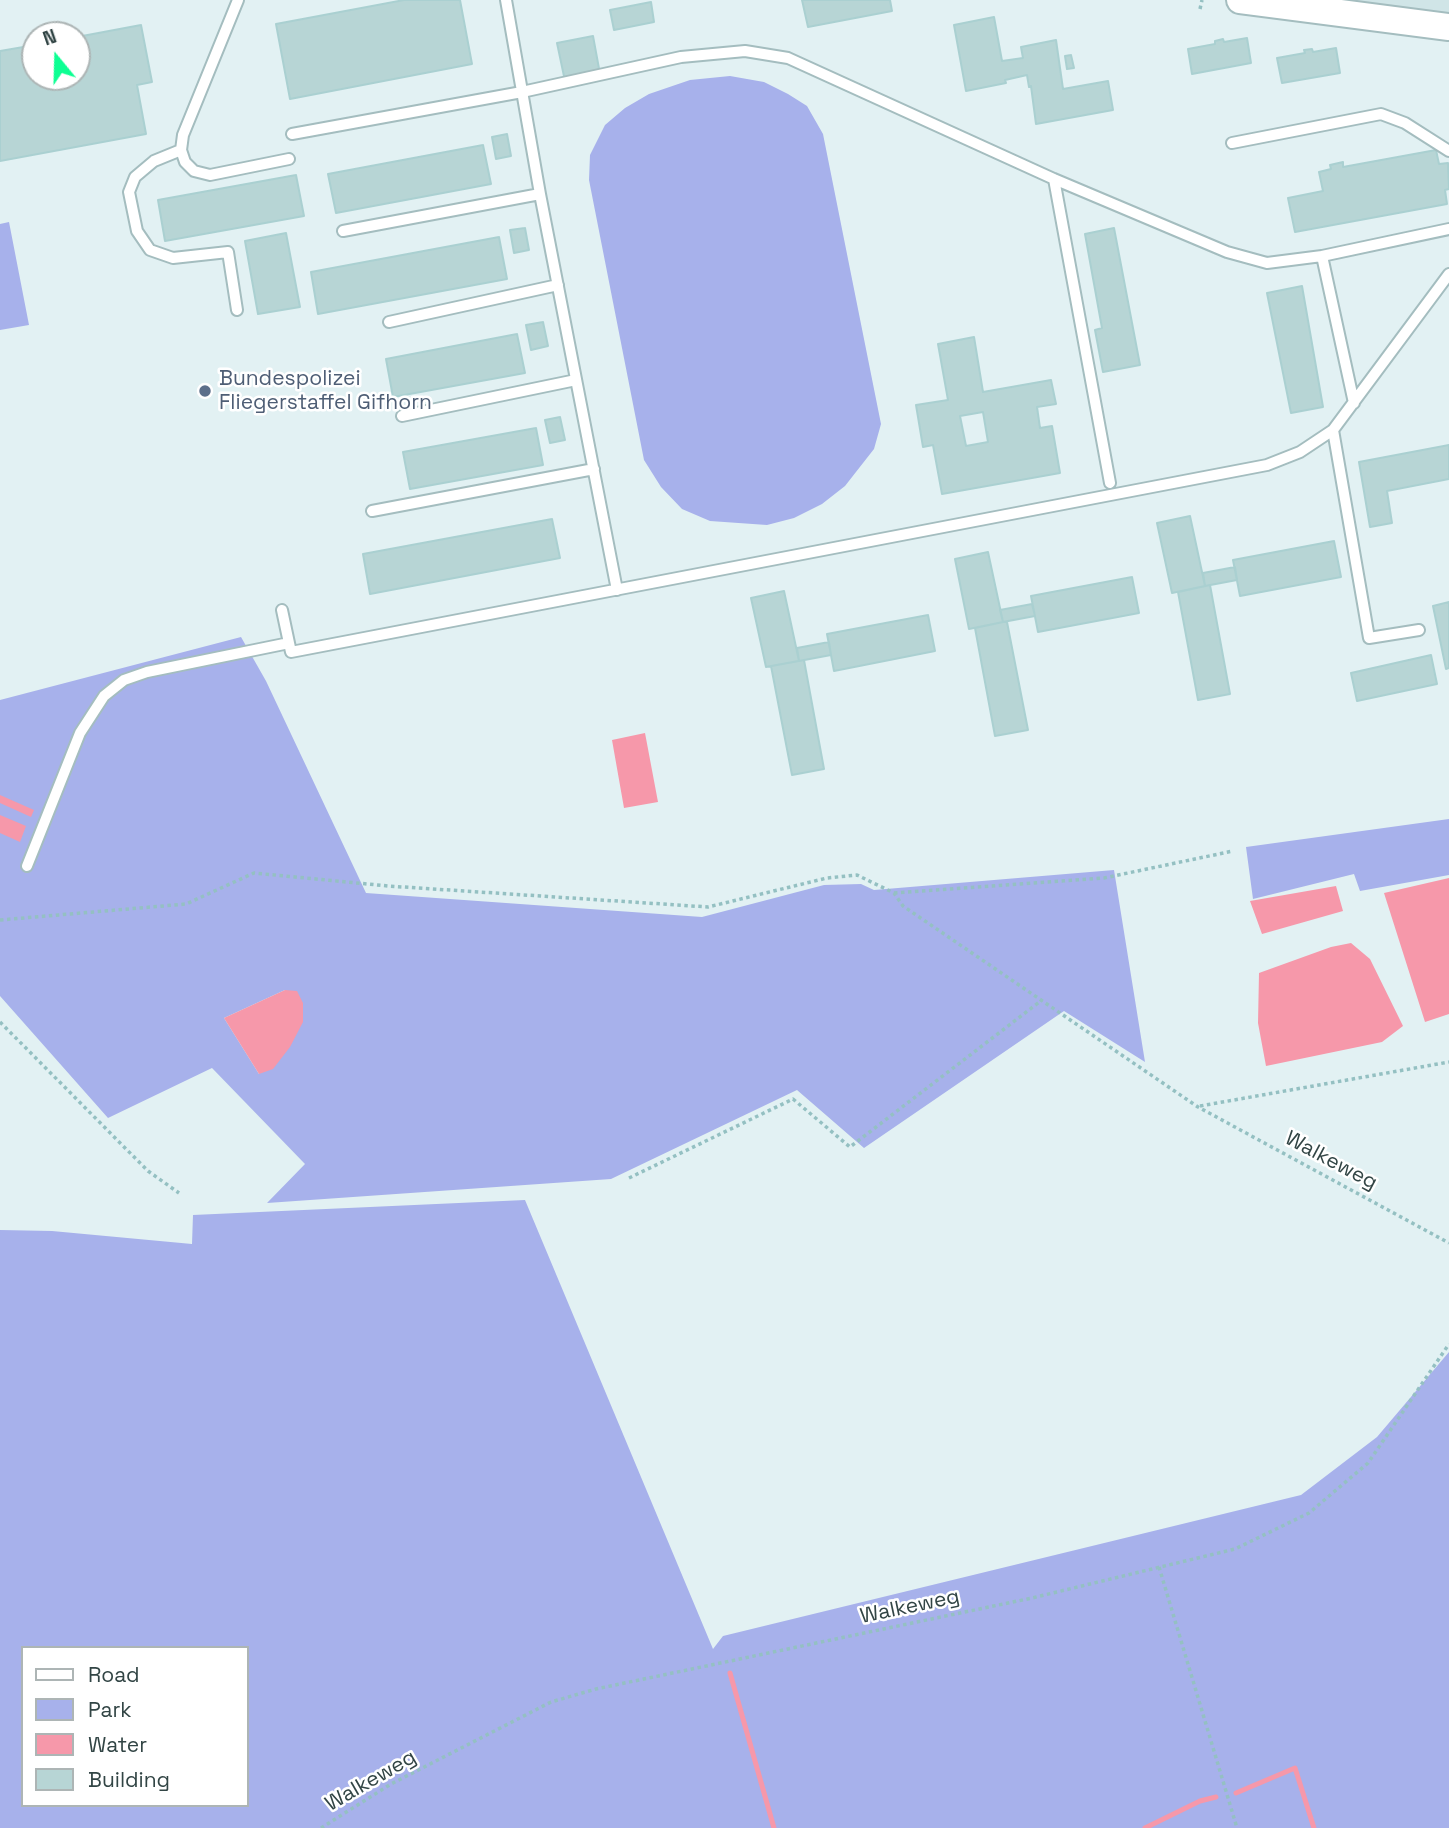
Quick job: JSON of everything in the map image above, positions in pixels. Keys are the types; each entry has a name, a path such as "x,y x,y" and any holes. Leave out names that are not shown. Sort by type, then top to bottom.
{"street":[{"path":"1240,0 1449,27"}],"lane":[{"path":"238,0 183,135 181,149 185,162 194,171 210,175 289,159"},
{"path":"506,0 540,194 617,590"},
{"path":"292,134 522,92 681,57 745,51 788,58 1054,180 1227,252 1267,263 1322,256 1449,229"},
{"path":"1232,144 1381,114 1405,123 1449,151"},
{"path":"181,149 154,161 135,177 129,192 136,232 150,250 173,258 228,252 237,310"},
{"path":"1054,180 1110,483"},
{"path":"343,230 540,194"},
{"path":"1322,256 1354,403"},
{"path":"282,610 291,652 1267,465 1300,452 1333,430 1449,274"},
{"path":"389,322 558,285"},
{"path":"402,416 576,380"},
{"path":"1333,430 1369,638 1419,630"},
{"path":"372,511 594,469"},
{"path":"27,866 80,733 104,696 124,680 147,672 289,642"}],"path":[{"path":"1200,9 1202,0"},
{"path":"0,920 186,904 254,873 388,886 708,907 827,878 857,875 894,893 1104,878 1233,851"},
{"name":"Walkeweg","path":"894,893 903,906 1198,1107 1449,1243"},
{"path":"629,1178 793,1099 850,1147 1043,1000"},
{"path":"0,1022 148,1171 180,1193"},
{"path":"1198,1107 1449,1062"},
{"name":"Walkeweg","path":"321,1828 391,1784 551,1702 596,1689 1032,1598 1235,1549 1309,1513 1368,1463 1449,1344"},
{"path":"1159,1567 1237,1828"}],"shaded area":[{"path":"1299,0 1449,0 1449,13 1438,12"}],"green space":[{"path":"730,76 764,82 788,94 807,106 823,134 881,424 874,449 845,486 822,504 794,518 767,525 710,521 682,509 661,487 644,460 589,180 590,155 605,125 625,108 649,94 690,80"},
{"path":"9,222 29,325 0,330 0,224"},
{"path":"241,637 266,681 366,893 702,917 824,885 861,884 874,890 1114,870 1145,1062 1064,1011 864,1148 797,1090 611,1179 267,1203 305,1164 212,1068 108,1118 0,996 0,700","holes":["285,990 259,1074 224,1018"]},
{"path":"1449,819 1449,875 1360,891 1354,874 1253,899 1246,847"},
{"path":"525,1200 713,1649 723,1636 1301,1495 1377,1437 1449,1352 1449,1828 0,1828 0,1230 52,1231 192,1244 193,1215"}],"water":[{"path":"645,733 658,802 624,808 612,740"},
{"path":"0,795 34,810 31,817 0,803"},
{"path":"0,815 26,826 20,842 0,833"},
{"path":"1449,878 1449,1014 1425,1022 1384,893"},
{"path":"1336,886 1343,911 1262,934 1250,901"},
{"path":"1351,943 1370,959 1403,1026 1382,1042 1266,1066 1258,1023 1259,973 1331,947"},
{"path":"285,990 297,991 303,1003 303,1022 290,1047 273,1069 259,1074 224,1018"}],"building":[{"path":"404,0 460,0 472,64 290,99 276,24"},
{"path":"802,0 890,0 892,11 808,27"},
{"path":"651,2 654,22 614,30 610,10"},
{"path":"994,17 1002,61 1023,58 1021,47 1056,40 1063,89 1108,81 1113,110 1036,124 1027,75 1005,80 1006,83 966,91 954,25"},
{"path":"141,25 152,82 137,85 146,134 0,161 0,51 21,47 21,91 91,91 91,34"},
{"path":"593,36 600,74 565,81 557,43"},
{"path":"1247,38 1251,63 1192,74 1188,49 1215,44 1215,41 1223,39 1224,42"},
{"path":"1336,48 1340,73 1282,83 1277,58 1305,53 1304,50 1312,49 1313,52"},
{"path":"1071,55 1074,68 1067,69 1065,56"},
{"path":"507,134 511,156 496,159 492,137"},
{"path":"483,145 491,184 336,213 328,174"},
{"path":"1436,150 1439,164 1448,163 1449,189 1445,190 1447,204 1295,232 1288,198 1323,191 1319,172 1331,169 1330,165 1343,162 1343,167"},
{"path":"296,175 304,216 165,241 158,200"},
{"path":"525,228 529,250 514,253 510,230"},
{"path":"1114,228 1140,365 1103,372 1095,330 1102,328 1085,234"},
{"path":"286,233 300,307 258,314 245,241"},
{"path":"499,237 507,279 318,314 311,272"},
{"path":"1302,286 1323,407 1291,413 1267,293"},
{"path":"543,322 548,346 531,350 526,325"},
{"path":"517,334 525,373 393,397 386,359"},
{"path":"974,337 983,392 1051,380 1056,404 1037,407 1040,428 1052,426 1060,473 942,494 933,445 923,447 916,405 948,400 938,344","holes":["983,412 988,442 966,446 960,416"]},
{"path":"560,417 565,440 550,443 545,420"},
{"path":"536,428 543,465 410,489 403,452"},
{"path":"1449,445 1449,479 1387,491 1392,523 1370,527 1359,462"},
{"path":"1190,516 1205,586 1172,593 1157,523"},
{"path":"552,519 560,558 370,594 363,554"},
{"path":"1334,541 1341,577 1240,596 1233,560"},
{"path":"988,552 1003,622 969,629 955,559"},
{"path":"1235,567 1237,580 1205,586 1203,573"},
{"path":"1132,577 1139,613 1038,632 1031,596"},
{"path":"1210,585 1230,694 1198,700 1178,592"},
{"path":"784,591 799,661 766,667 751,598"},
{"path":"1449,602 1449,668 1446,669 1433,606"},
{"path":"1032,604 1035,616 1003,622 1000,610"},
{"path":"928,615 935,651 834,671 827,634"},
{"path":"1007,622 1028,730 995,736 975,628"},
{"path":"829,642 831,655 799,661 797,648"},
{"path":"1431,655 1437,684 1357,701 1351,673"},
{"path":"804,660 824,769 792,775 771,666"}],"waterway":[{"path":"730,1673 774,1828"},
{"path":"1236,1793 1295,1768 1314,1828"},
{"path":"1145,1828 1200,1801 1216,1797"}],"place":[{"name":"Bundespolizei Fliegerstaffel Gifhorn","path":"205,391"}]}
